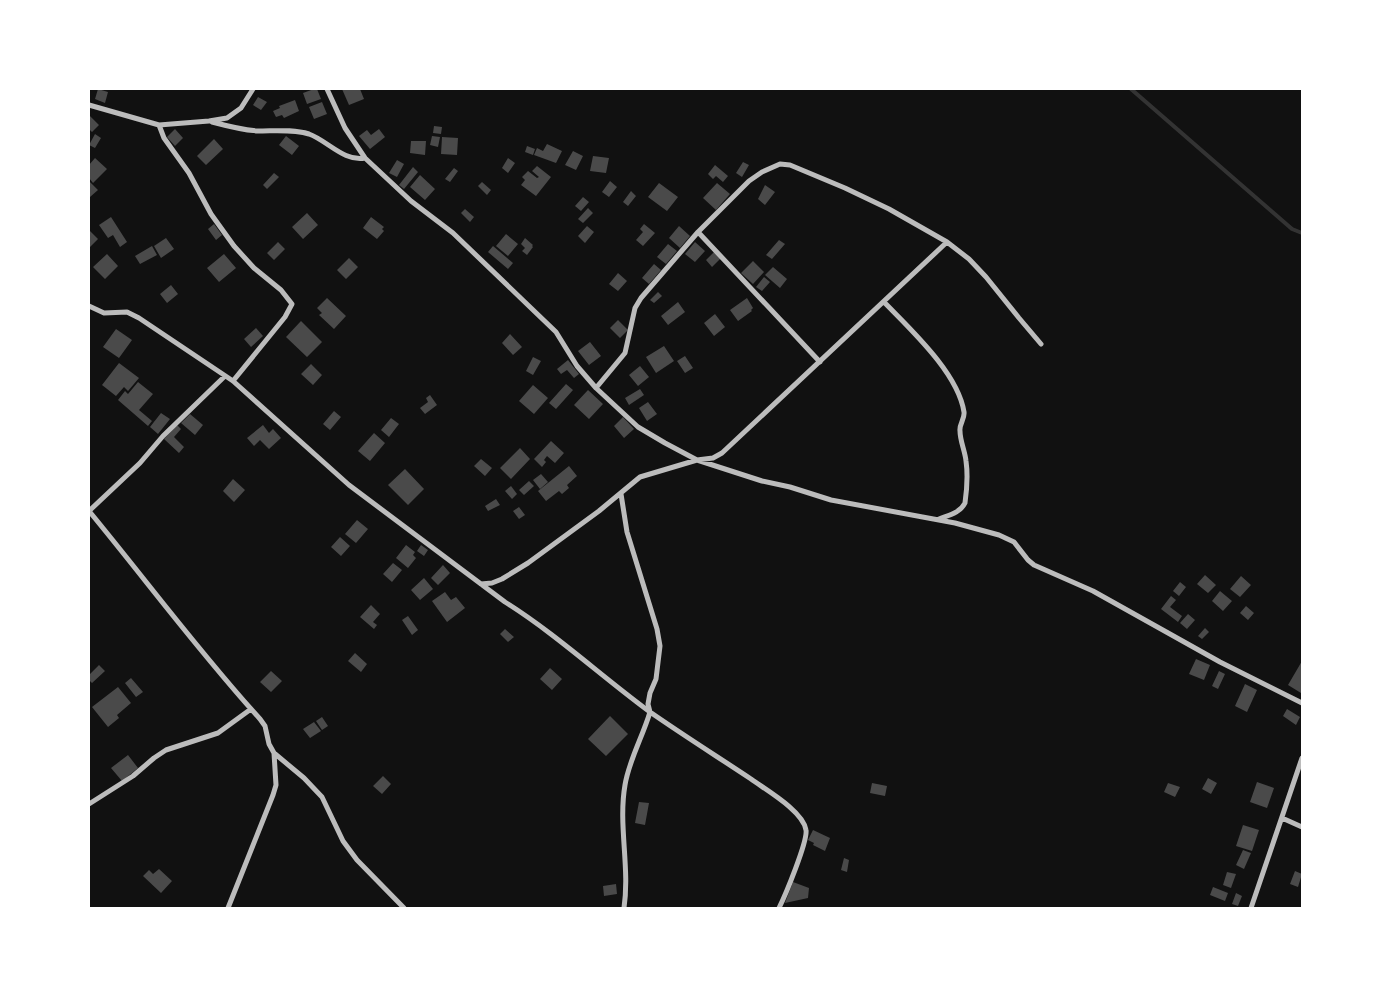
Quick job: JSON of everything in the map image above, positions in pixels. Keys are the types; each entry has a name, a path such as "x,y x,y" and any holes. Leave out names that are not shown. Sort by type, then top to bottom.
{"street":[{"path":"89,105 159,125 209,121 227,118 241,108 253,89"},
{"path":"326,89 345,128 366,158 411,201 453,233 550,326 556,332 577,366 596,388 638,427 698,460 762,481 790,487 831,500 955,522 1014,542 1034,565 1093,591 1220,662 1302,703"},
{"path":"209,121 234,128 300,132 311,135 356,159 366,158"},
{"path":"159,125 164,138 189,173 211,214 234,246 254,268 281,290 292,304 285,317 233,381"},
{"path":"596,388 622,360 635,308 641,298 698,232 749,181 762,172 780,164 790,165 845,188 946,242 969,259 986,277 1041,344"},
{"path":"698,232 820,362"},
{"path":"481,584 492,583 502,579 528,562 621,494 640,477 698,460 713,458 722,453 946,242"},
{"path":"884,302 920,340 952,380 964,410 960,431 966,460 967,489 965,503 963,508 957,512 939,520"},
{"path":"89,306 104,313 127,312 139,318 233,381 349,485 505,602 530,618 650,712 770,792 793,810 807,831 779,908"},
{"path":"225,376 163,436 140,463 89,511 186,634 265,726 269,744 274,753 304,778 322,797 344,841 357,860 404,908"},
{"path":"621,494 627,532 657,629 660,646 656,679 648,704 650,712 625,784 623,809 625,848 624,908"},
{"path":"89,804 133,776 166,750 218,733 251,708"},
{"path":"228,908 273,795 276,784 274,753"},
{"path":"1251,908 1302,758"},
{"path":"1282,818 1302,827"}],"building":[{"path":"98,89 108,92 105,103 95,99"},
{"path":"317,89 321,99 307,104 303,93"},
{"path":"342,89 360,89 364,99 349,105"},
{"path":"258,97 267,102 261,110 253,105"},
{"path":"295,100 299,111 284,118 282,115 276,117 273,111 280,108 279,106"},
{"path":"322,102 327,114 314,119 309,107"},
{"path":"89,115 99,125 92,132 89,129"},
{"path":"434,126 442,127 441,134 433,133"},
{"path":"175,129 183,138 175,146 167,137"},
{"path":"379,129 385,137 370,149 359,136 367,130 371,135"},
{"path":"95,134 101,138 95,148 89,145"},
{"path":"286,136 299,146 292,155 279,145"},
{"path":"432,136 440,137 438,147 430,145"},
{"path":"442,137 458,138 457,155 441,154"},
{"path":"214,139 223,149 206,165 197,156"},
{"path":"411,141 426,141 425,155 410,153"},
{"path":"547,144 562,151 556,163 534,155 537,148 543,151"},
{"path":"527,146 535,149 533,155 525,152"},
{"path":"573,151 583,156 576,170 565,165"},
{"path":"593,156 609,158 606,173 590,171"},
{"path":"95,158 107,169 93,183 89,178 89,165"},
{"path":"508,158 515,163 508,173 502,168"},
{"path":"397,160 404,164 397,177 389,173"},
{"path":"743,162 749,165 742,177 736,173"},
{"path":"715,165 728,176 723,182 716,176 713,179 708,174"},
{"path":"537,166 551,177 536,196 521,185 525,180 522,177 528,171 537,178 539,177 532,171"},
{"path":"413,167 418,172 404,189 399,185"},
{"path":"454,168 458,171 450,182 445,179"},
{"path":"274,173 279,177 267,189 263,185"},
{"path":"420,175 435,189 425,200 410,187"},
{"path":"89,181 98,190 90,197 89,196"},
{"path":"610,181 617,187 609,197 602,192"},
{"path":"482,182 491,190 487,195 478,186"},
{"path":"659,183 678,197 667,211 648,197"},
{"path":"717,183 730,194 716,210 703,198"},
{"path":"765,185 775,192 765,205 758,199"},
{"path":"631,191 636,196 628,206 623,202"},
{"path":"583,197 589,202 581,211 575,206"},
{"path":"588,208 593,213 583,223 578,219"},
{"path":"465,209 474,217 470,222 461,213"},
{"path":"307,213 318,225 303,239 292,227"},
{"path":"111,217 127,242 120,247 113,235 108,238 99,225"},
{"path":"371,217 384,227 382,229 384,231 377,239 363,228"},
{"path":"214,224 222,235 216,240 208,229"},
{"path":"644,224 655,233 643,246 636,240 643,232 640,229"},
{"path":"587,226 594,232 585,243 578,236"},
{"path":"679,226 690,236 680,248 669,238"},
{"path":"89,232 98,239 89,248"},
{"path":"506,234 518,244 508,256 496,246"},
{"path":"166,238 174,249 161,258 154,246"},
{"path":"525,238 533,245 527,255 522,251 525,248 521,244"},
{"path":"779,240 785,244 772,259 766,255"},
{"path":"278,242 285,249 274,260 267,253"},
{"path":"695,242 705,251 695,262 685,254"},
{"path":"668,244 677,251 666,264 657,257"},
{"path":"152,246 157,255 140,264 135,256"},
{"path":"493,246 513,263 508,269 488,252"},
{"path":"715,251 721,258 712,267 706,260"},
{"path":"107,254 118,266 105,279 93,267"},
{"path":"224,254 236,268 219,282 207,268"},
{"path":"349,258 358,267 346,279 337,270"},
{"path":"753,261 764,272 753,284 741,273"},
{"path":"654,264 661,270 649,284 642,278"},
{"path":"773,267 787,279 780,288 765,275"},
{"path":"618,273 627,281 618,291 609,284"},
{"path":"764,277 770,282 762,291 756,287"},
{"path":"171,285 178,294 167,303 160,294"},
{"path":"658,292 662,296 654,303 650,300"},
{"path":"327,298 346,316 334,329 319,315 322,313 317,308"},
{"path":"747,298 753,308 752,311 738,321 730,310"},
{"path":"678,302 685,312 668,325 661,316"},
{"path":"715,314 725,327 714,336 704,323"},
{"path":"618,320 628,330 620,338 610,328"},
{"path":"301,321 322,342 307,357 286,337"},
{"path":"256,328 263,336 251,347 244,339"},
{"path":"116,329 132,340 119,358 103,347"},
{"path":"510,334 522,347 513,355 502,343"},
{"path":"590,342 601,356 589,365 578,351"},
{"path":"664,346 674,361 656,373 646,357"},
{"path":"685,356 693,368 685,373 677,361"},
{"path":"533,357 541,361 533,375 526,371"},
{"path":"568,360 579,374 574,378 567,370 561,374 557,369"},
{"path":"119,363 139,378 128,391 124,387 116,396 102,385"},
{"path":"311,364 322,375 313,385 301,374"},
{"path":"640,366 649,377 638,386 629,375"},
{"path":"138,382 153,394 139,410 152,421 148,426 118,400 125,391 128,394"},
{"path":"566,384 573,390 556,409 549,403"},
{"path":"533,385 548,398 534,414 519,401"},
{"path":"640,389 644,395 629,405 625,398"},
{"path":"588,390 603,404 589,419 574,405"},
{"path":"430,395 437,405 425,414 420,408 428,402 426,398"},
{"path":"648,402 657,414 647,421 639,408"},
{"path":"334,411 341,417 330,430 323,424"},
{"path":"161,413 170,419 158,434 150,427"},
{"path":"190,414 203,425 195,435 181,423"},
{"path":"623,417 634,429 624,438 614,426"},
{"path":"391,418 399,424 389,437 381,430"},
{"path":"177,425 181,429 174,437 184,447 179,453 164,439"},
{"path":"263,425 269,433 273,429 281,438 269,449 260,440 254,446 247,438"},
{"path":"374,433 385,443 370,461 358,451"},
{"path":"551,441 564,453 555,463 547,456 544,460 546,462 542,467 534,459"},
{"path":"520,448 530,459 511,479 500,468"},
{"path":"481,459 492,468 485,476 474,466"},
{"path":"569,466 577,476 567,485 569,488 562,494 559,491 546,501 538,491"},
{"path":"405,469 424,489 408,505 388,485"},
{"path":"541,474 548,482 540,489 533,480"},
{"path":"233,479 245,490 234,502 223,491"},
{"path":"529,481 534,486 524,495 519,490"},
{"path":"511,486 517,494 512,499 505,491"},
{"path":"496,499 500,505 488,511 485,506"},
{"path":"519,507 525,515 519,519 513,511"},
{"path":"357,520 368,529 356,543 345,534"},
{"path":"340,537 350,546 341,556 331,547"},
{"path":"406,545 415,552 413,555 416,558 408,568 396,558"},
{"path":"421,545 428,550 424,556 417,551"},
{"path":"393,563 402,570 392,582 383,574"},
{"path":"443,565 450,573 438,585 431,578"},
{"path":"1205,575 1216,585 1208,593 1197,584"},
{"path":"1241,576 1251,585 1240,597 1230,589"},
{"path":"424,578 433,589 420,600 411,590"},
{"path":"1180,582 1186,587 1179,596 1173,591"},
{"path":"1220,591 1232,601 1223,611 1212,601"},
{"path":"445,592 451,600 456,597 465,608 447,622 432,601"},
{"path":"1171,596 1176,600 1170,607 1182,616 1178,622 1161,609"},
{"path":"371,605 380,614 373,622 377,625 374,629 360,617"},
{"path":"1246,606 1254,613 1248,620 1240,613"},
{"path":"1188,614 1195,620 1187,629 1180,623"},
{"path":"408,616 418,630 412,635 402,620"},
{"path":"1205,628 1209,632 1202,639 1198,636"},
{"path":"505,629 514,637 508,642 500,634"},
{"path":"355,653 367,664 361,672 348,661"},
{"path":"1196,659 1210,665 1204,680 1189,674"},
{"path":"1302,661 1302,691 1301,693 1288,685"},
{"path":"99,665 105,671 92,683 89,680 89,675"},
{"path":"550,668 562,679 552,690 540,679"},
{"path":"271,671 282,681 271,692 260,682"},
{"path":"1219,671 1225,674 1218,689 1212,686"},
{"path":"131,678 143,692 136,697 125,683"},
{"path":"1245,684 1257,690 1247,712 1235,706"},
{"path":"118,687 131,703 117,715 119,718 108,727 92,707"},
{"path":"1287,709 1300,717 1296,725 1283,716"},
{"path":"610,716 628,734 606,756 588,739"},
{"path":"322,717 328,726 322,730 316,721"},
{"path":"314,722 321,731 310,738 303,729"},
{"path":"128,755 138,768 122,781 111,768"},
{"path":"383,776 391,784 382,794 373,786"},
{"path":"1208,778 1217,783 1211,794 1202,789"},
{"path":"1257,782 1274,788 1267,808 1250,802"},
{"path":"872,783 887,786 885,796 870,793"},
{"path":"1168,783 1180,787 1175,797 1164,792"},
{"path":"639,802 649,803 645,825 635,823"},
{"path":"1243,825 1259,830 1252,851 1236,846"},
{"path":"813,830 830,838 825,851 808,840"},
{"path":"1243,850 1251,853 1244,869 1236,865"},
{"path":"844,858 849,860 847,872 841,870"},
{"path":"159,869 172,881 161,893 143,876 149,870 153,874"},
{"path":"1295,871 1302,874 1298,887 1290,884"},
{"path":"1227,872 1236,874 1231,888 1223,885"},
{"path":"793,882 809,888 808,898 785,903"},
{"path":"616,884 617,894 604,896 603,886"},
{"path":"1213,887 1228,893 1225,901 1210,895"},
{"path":"1236,893 1242,896 1238,906 1232,904"}],"waterway":[{"path":"1131,89 1292,229 1302,233"}]}
